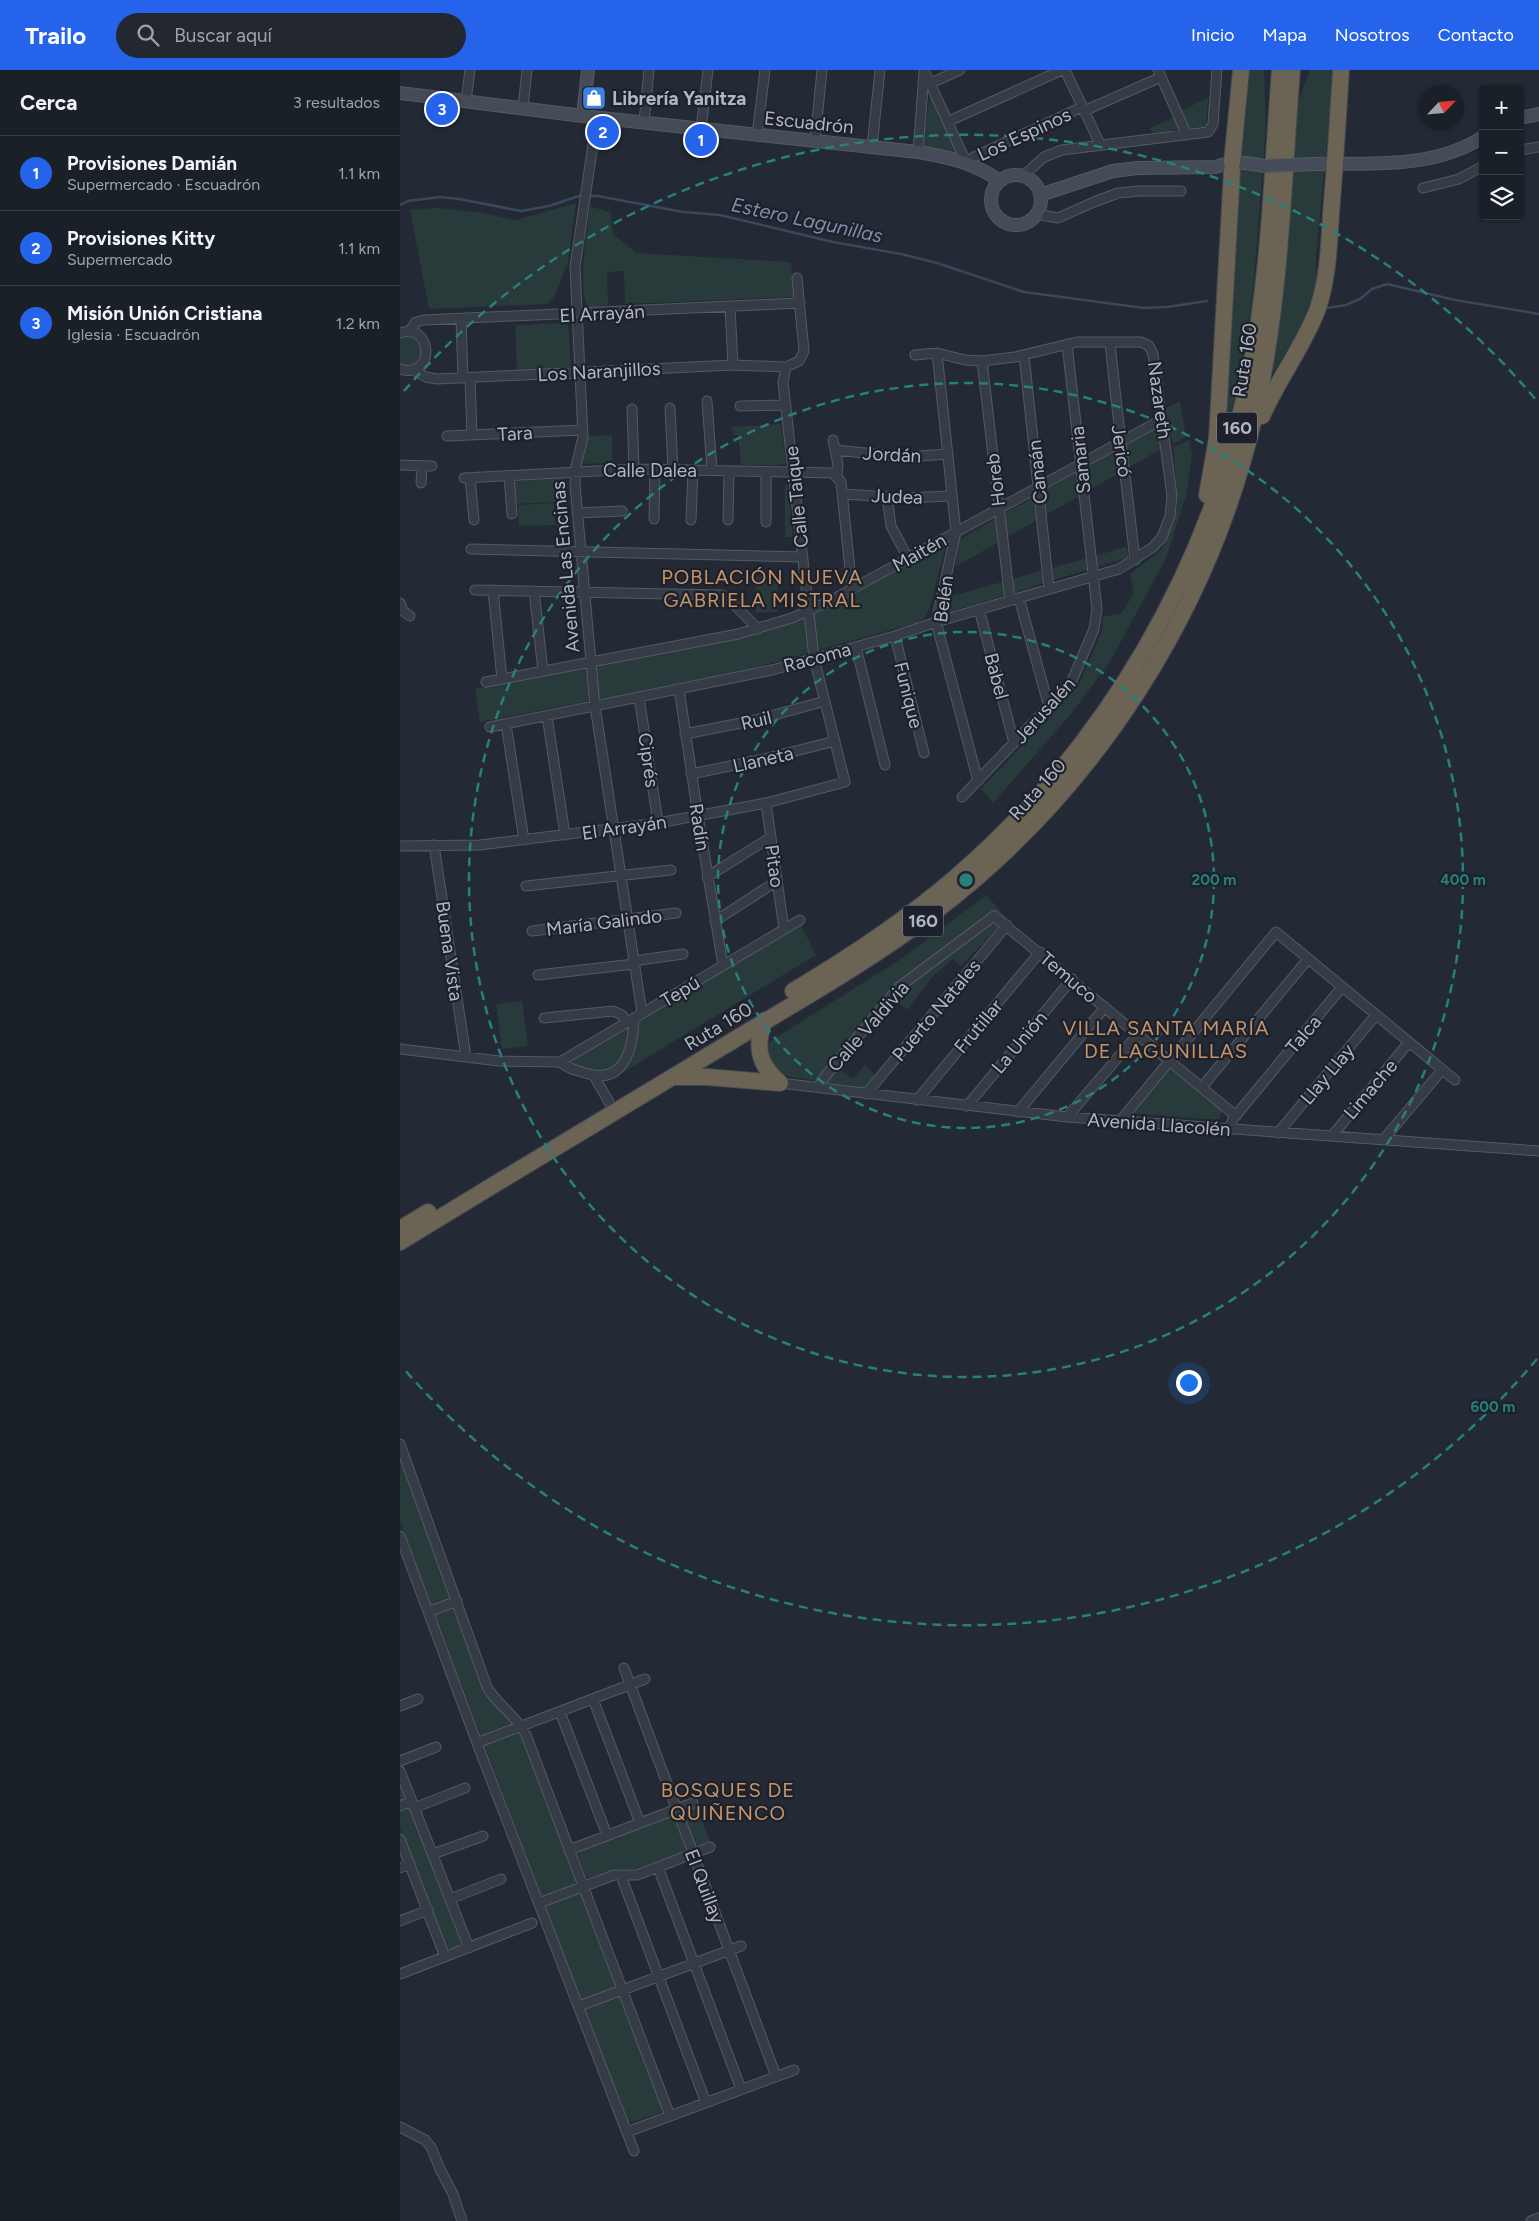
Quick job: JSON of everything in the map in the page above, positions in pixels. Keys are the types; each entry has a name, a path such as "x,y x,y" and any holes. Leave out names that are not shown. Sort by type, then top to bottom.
{"highway":[{"path":"1185,572 1207,495 1217,438 1232,167 1241,70"},
{"name":"Ruta 160","path":"400,1229 856,952 911,914 970,864 1007,829 1050,782 1094,728 1143,652 1185,572 1205,526 1224,472 1239,420 1251,369 1264,278 1280,70"},
{"name":"Ruta 160","path":"400,1242 873,955 934,913 997,859 1069,784 1134,699 1170,638 1204,569 1225,518 1242,464 1262,383 1270,331 1292,70"},
{"path":"1242,464 1274,390 1302,342 1318,308 1326,272 1336,164 1341,70"},
{"path":"765,1020 759,1041 759,1056 768,1072 780,1083"},
{"path":"672,1077 707,1077 780,1083"}],"street":[{"path":"466,101 470,70"},
{"path":"523,108 527,70"},
{"path":"583,116 588,70"},
{"path":"644,122 649,70"},
{"path":"701,129 708,70"},
{"path":"757,135 765,70"},
{"path":"815,141 822,70"},
{"path":"872,147 880,70"},
{"path":"924,70 949,121 966,162"},
{"path":"918,152 924,70"},
{"path":"931,83 960,70"},
{"path":"949,121 1064,70 1100,144"},
{"path":"1023,176 1040,160 1062,150 1210,131 1213,124 1217,70"},
{"path":"1159,74 1187,135"},
{"name":"Los Espinos","path":"966,162 974,156 1159,74"},
{"name":"Escuadrón","path":"400,93 583,116 918,152 966,162 984,170 1000,181"},
{"path":"1524,117 1539,114"},
{"name":"Avenida Las Encinas","path":"594,1076 612,1071 624,1062 633,1041 634,1018 634,962 596,706 576,472 583,430 575,267 597,117"},
{"path":"1040,195 1119,170 1216,167 1224,171 1232,167 1336,164 1434,158 1461,150 1479,139"},
{"path":"1524,149 1539,147"},
{"path":"1423,188 1459,179 1479,168"},
{"path":"1010,176 1023,176 1034,183 1040,195 1040,203 1036,214 1030,220 1020,224 1008,223 998,217 994,210 993,191 1000,181 1010,176"},
{"path":"1036,214 1058,218 1118,193 1182,191"},
{"path":"786,367 799,361 804,354 798,278"},
{"name":"El Arrayán","path":"404,332 420,320 576,315 800,304"},
{"path":"730,307 733,364"},
{"path":"461,319 472,435"},
{"name":"El Arrayán","path":"404,332 419,336 427,349 425,360 413,370"},
{"name":"Nazareth","path":"915,355 937,354 965,360 982,360 1024,355 1067,344 1084,342 1141,342 1151,348 1160,420 1172,491 1172,509 1158,542 1136,560"},
{"name":"Jericó","path":"1110,342 1136,560"},
{"name":"Samaria","path":"1067,344 1092,576"},
{"name":"Belén","path":"937,354 956,532 936,622 978,781"},
{"name":"Canaán","path":"1024,355 1049,589"},
{"name":"Horeb","path":"982,360 1010,600"},
{"name":"Los Naranjillos","path":"413,370 431,379 733,364 786,367"},
{"name":"Calle Taique","path":"786,367 782,378 814,658 845,782"},
{"path":"400,369 413,370"},
{"path":"707,400 712,470"},
{"path":"740,406 786,405"},
{"path":"670,408 673,469"},
{"path":"632,409 634,469"},
{"name":"Maitén","path":"486,682 758,629 808,611 1160,420"},
{"name":"Tara","path":"447,436 583,430"},
{"path":"833,440 838,465 837,475 841,482 852,588"},
{"name":"Jordán","path":"836,450 905,456 948,454"},
{"path":"400,465 432,466"},
{"path":"421,483 422,466"},
{"name":"Calle Dalea","path":"474,520 467,478 634,469 829,472 837,475"},
{"path":"654,519 655,469"},
{"path":"691,520 693,470"},
{"path":"728,520 729,471"},
{"path":"766,472 766,522"},
{"path":"509,476 512,514"},
{"name":"Judea","path":"842,494 921,498 952,496"},
{"path":"887,496 891,526 908,558"},
{"path":"578,513 622,511"},
{"path":"471,549 802,557"},
{"name":"Racoma","path":"490,727 754,674 895,636 979,609 1119,569 1136,560"},
{"name":"Jerusalén","path":"962,797 1049,707 1074,678 1094,629 1097,614 1092,576"},
{"path":"475,590 722,595 727,597 758,629"},
{"path":"492,590 502,679"},
{"path":"534,591 543,671"},
{"path":"1019,598 1049,707"},
{"path":"400,603 403,611 410,616"},
{"name":"Babel","path":"979,609 1014,743"},
{"name":"Funique","path":"895,636 924,753"},
{"path":"856,647 885,765"},
{"name":"Radín","path":"679,689 691,774 723,965"},
{"name":"Ciprés","path":"640,697 658,823"},
{"name":"Ruil","path":"685,734 756,720 825,701"},
{"path":"547,716 565,835"},
{"path":"506,724 524,840"},
{"name":"Llaneta","path":"691,774 764,760 835,742"},
{"name":"El Arrayán","path":"400,846 480,845 658,823 766,803 845,782"},
{"name":"Pitao","path":"766,803 784,929"},
{"path":"708,877 771,837"},
{"name":"Buena Vista","path":"434,845 466,1057"},
{"path":"526,886 671,870"},
{"path":"715,921 777,881"},
{"name":"María Galindo","path":"532,931 676,913"},
{"name":"Temuco","path":"994,916 1040,952 1236,1116"},
{"name":"Calle Valdivia","path":"818,1087 899,986 994,916"},
{"name":"Tepú","path":"560,1062 800,920"},
{"name":"Puerto Natales","path":"866,1094 1007,925"},
{"path":"1120,1121 1276,932 1455,1080"},
{"name":"Frutillar","path":"917,1100 1040,952"},
{"path":"538,975 682,954"},
{"path":"1202,1087 1308,959"},
{"name":"La Unión","path":"967,1106 1072,979"},
{"name":"Talca","path":"1229,1129 1236,1116 1342,987"},
{"path":"1018,1112 1105,1007"},
{"path":"544,1018 613,1012 634,1018"},
{"name":"Llay Llay","path":"1278,1133 1376,1015"},
{"path":"1067,1117 1138,1034"},
{"name":"Limache","path":"1332,1136 1409,1042"},
{"path":"400,1050 512,1062 560,1062 566,1067 594,1076 609,1102"},
{"path":"1384,1139 1442,1070"},
{"name":"Avenida Llacolén","path":"780,1083 1067,1117 1539,1151"},
{"path":"400,1444 488,1687 521,1726 670,2116"},
{"path":"400,1536 634,2151"},
{"path":"428,1612 457,1601"},
{"name":"El Quillay","path":"624,1668 776,2076"},
{"path":"477,1742 645,1680"},
{"path":"400,1706 418,1699"},
{"path":"593,1699 640,1823"},
{"path":"560,1712 607,1836"},
{"path":"400,1761 436,1747"},
{"path":"400,1771 469,1948"},
{"path":"400,1806 413,1804 465,1788"},
{"path":"569,1850 693,1803"},
{"path":"433,1854 482,1836"},
{"path":"400,1839 446,1957"},
{"path":"539,1903 614,1875 637,1875 710,1847"},
{"path":"400,1868 410,1864"},
{"path":"658,1867 741,2090"},
{"path":"623,1875 623,1881 706,2103"},
{"path":"450,1899 501,1879"},
{"path":"400,1921 428,1910"},
{"path":"400,1974 532,1923"},
{"path":"579,2006 741,1946"},
{"path":"627,2132 794,2070"},
{"path":"400,2127 425,2140 432,2147 453,2194 462,2221"},
{"path":"1531,2221 1539,2218"}],"shaded area":[{"path":"1249,70 1264,70 1266,126 1253,292 1239,391 1220,463 1234,199"},
{"path":"1310,70 1334,70 1316,255 1316,288 1299,330 1270,375 1282,289 1299,99"},
{"path":"930,93 956,149 954,152 925,147 923,145"},
{"path":"1208,98 1206,124 1203,127 1152,133 1150,128 1184,113 1182,110"},
{"path":"576,203 568,261 555,296 547,304 429,309 410,210 437,208 476,212 516,220"},
{"path":"590,206 611,213 613,234 636,253 791,262 795,297 625,304 624,271 607,272 608,305 589,308 583,289 583,275"},
{"path":"568,323 571,369 517,371 515,325"},
{"path":"404,337 415,340 421,347 421,357 413,366 400,364 400,339"},
{"path":"1180,401 1186,437 1173,444 1164,409"},
{"path":"781,424 786,463 781,465 741,465 738,435 733,435 732,427"},
{"path":"1157,426 1161,449 955,567 960,539"},
{"path":"612,435 612,462 586,464 583,461 588,436"},
{"path":"1189,440 1192,454 1186,496 1166,558 1111,660 1071,714 993,803 981,789 1078,686 1103,628 1102,617 1121,614 1134,593 1130,574 1162,549 1178,506 1173,447"},
{"path":"562,478 567,482 570,528 557,528 556,502 513,504 511,482"},
{"path":"785,484 788,487 793,537 785,537"},
{"path":"554,503 555,525 519,526 518,505"},
{"path":"945,546 945,549 929,611 923,619 916,623 742,671 480,722 475,689 770,631 820,612"},
{"path":"1126,547 1129,557 943,614 945,598"},
{"path":"756,577 777,577 778,612 756,613"},
{"path":"986,895 1007,918 961,966 953,959 933,976 907,1010 894,1000 837,1067 852,1079 865,1065 876,1076 864,1088 778,1075 772,1069 766,1047 772,1040 898,961"},
{"path":"801,925 816,955 607,1082 601,1071 570,1066 569,1063"},
{"path":"522,1001 528,1046 502,1049 496,1004"},
{"path":"1167,1067 1223,1110 1218,1120 1129,1113"},
{"path":"400,1456 481,1683 519,1732 662,2108 660,2113 627,2122 400,1521"},
{"path":"400,1783 462,1943 451,1950 446,1946 400,1828"},
{"path":"697,1807 710,1841 638,1868 616,1869 593,1877 586,1877 578,1852"}],"waterway":[{"name":"Estero Lagunillas","path":"400,205 408,201 440,197 521,211 549,206 579,196 598,196 683,212 720,215 833,242 901,254 937,263 1024,292 1144,308 1167,307 1207,301"},
{"name":"Estero Lagunillas","path":"1327,308 1346,305 1360,299 1372,289 1387,284 1455,300 1539,314"}],"place":[{"name":"Librería Yanitza","path":"594,98"},
{"name":"Misión Unión Cristiana","path":"442,109"},
{"name":"Provisiones Kitty","path":"603,132"},
{"name":"Provisiones Damián","path":"701,140"}],"district":[{"name":"POBLACIÓN NUEVA GABRIELA MISTRAL","path":"762,588"},
{"name":"VILLA SANTA MARÍA DE LAGUNILLAS","path":"1166,1040"},
{"name":"BOSQUES DE QUIÑENCO","path":"728,1802"}]}
